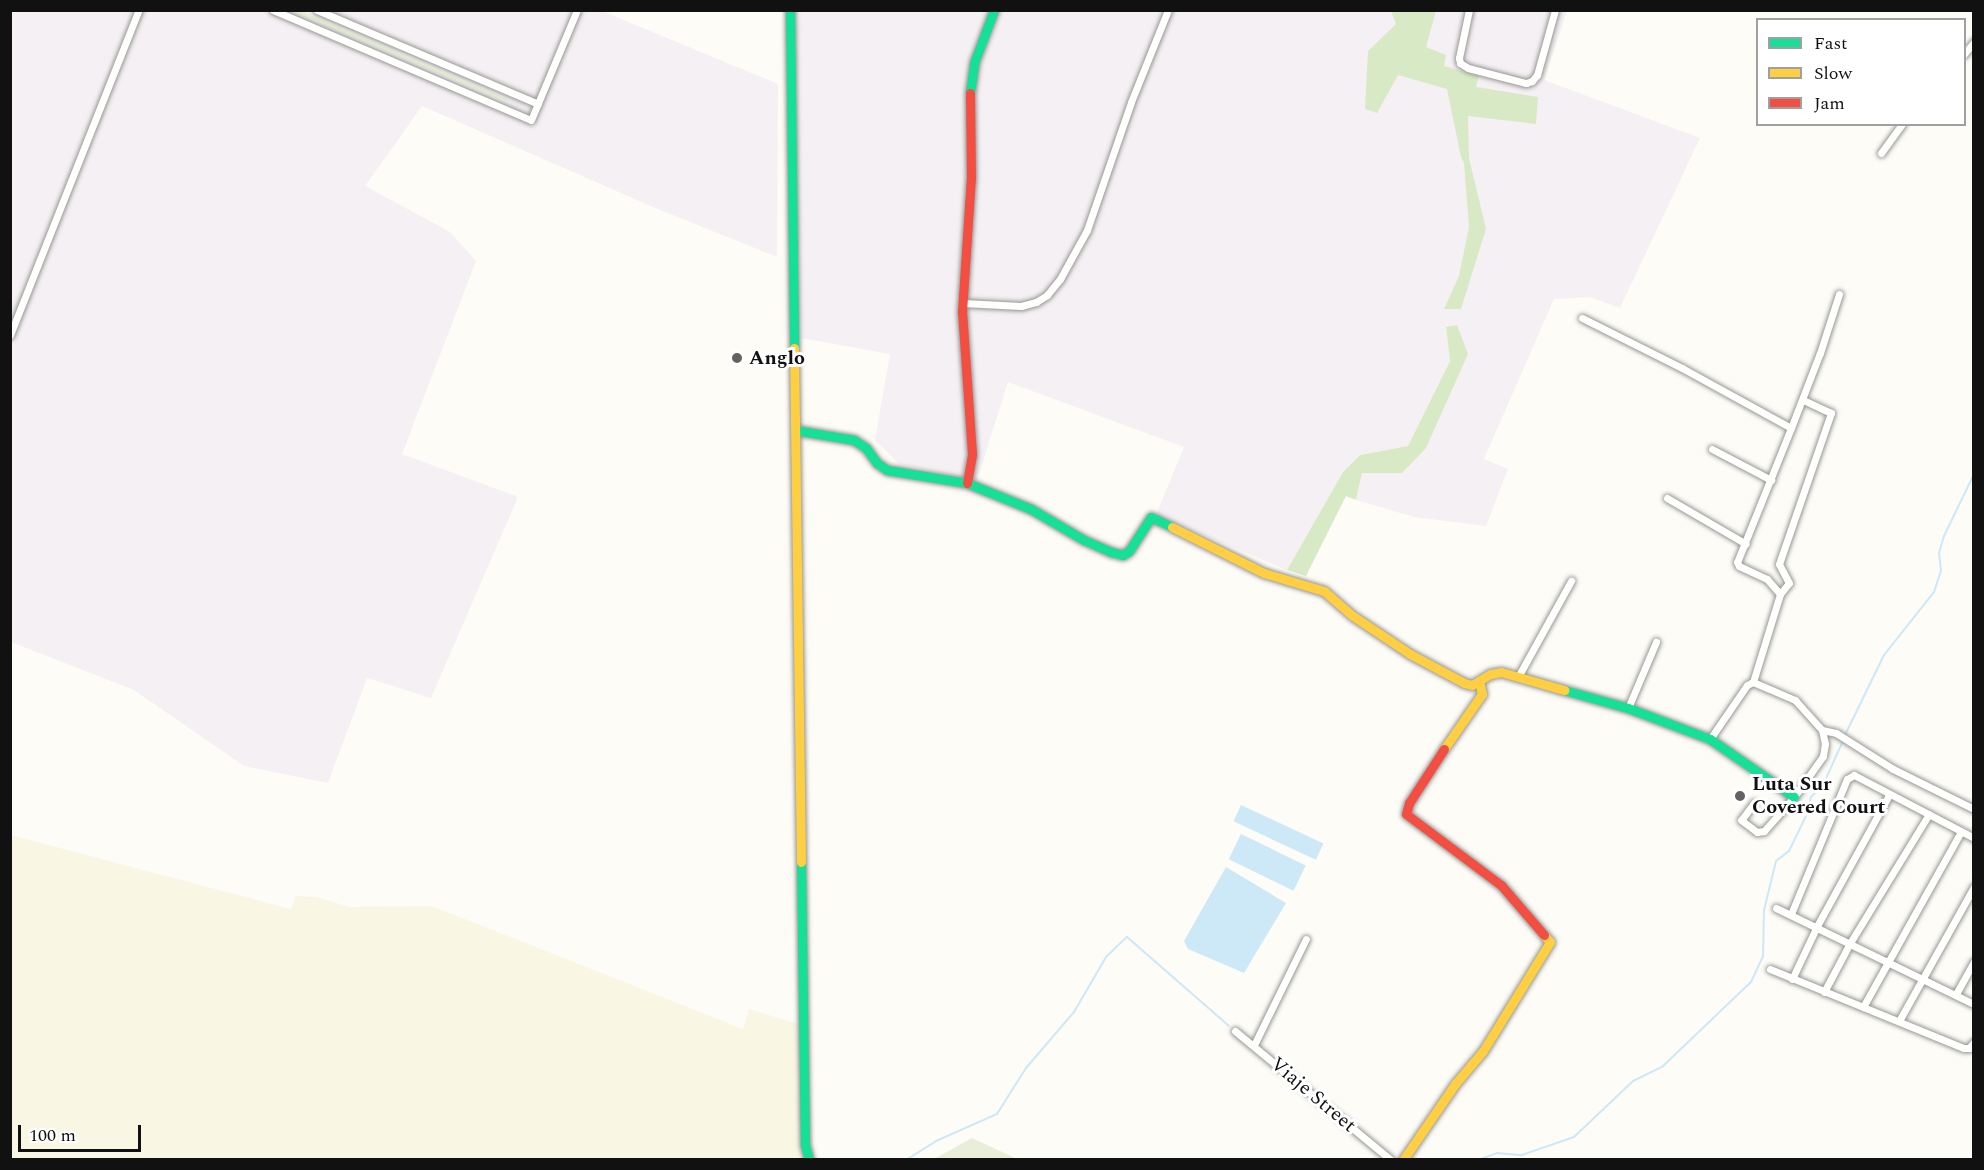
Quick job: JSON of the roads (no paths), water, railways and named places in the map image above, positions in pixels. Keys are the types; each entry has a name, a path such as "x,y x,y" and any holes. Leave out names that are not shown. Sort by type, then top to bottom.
{"street":[{"path":"10,335 139,10"},
{"path":"273,10 531,120 577,10"},
{"path":"317,10 538,104"},
{"path":"790,10 805,1145 809,1160"},
{"path":"967,483 972,454 963,303 971,178 970,83 994,10"},
{"path":"963,303 1020,306 1036,302 1047,295 1060,279 1087,230 1131,102 1168,10"},
{"path":"1468,10 1460,63 1468,68 1527,83 1537,75 1555,10"},
{"path":"1881,153 1901,126"},
{"path":"1780,594 1767,579 1739,566 1737,562 1803,400 1839,294"},
{"path":"1582,318 1682,368 1791,428"},
{"path":"1710,739 1747,685 1753,682 1780,594 1789,583 1779,564 1831,414 1803,400"},
{"path":"795,430 854,440 866,448 877,463 887,470 967,483 1031,509 1084,540 1123,555 1136,543 1151,517 1264,573 1324,591 1353,616 1410,654 1464,684 1472,685 1496,672 1628,708 1710,739 1794,797"},
{"path":"1712,449 1771,480"},
{"path":"1667,498 1746,544"},
{"path":"1518,677 1570,581"},
{"path":"1628,708 1656,642"},
{"path":"1403,1160 1455,1084 1482,1051 1550,942 1501,885 1406,814 1409,803 1421,783 1482,694 1483,689 1479,681"},
{"path":"1753,682 1795,700 1822,730 1825,744 1823,756 1794,797 1761,832 1741,820 1754,803"},
{"path":"1822,730 1836,733 1893,769 1974,809"},
{"path":"1791,914 1847,779 1854,774 1889,795 1974,838"},
{"path":"1792,979 1817,926 1889,795"},
{"path":"1824,992 1850,943 1929,814"},
{"path":"1863,1007 1961,832"},
{"path":"1899,1022 1974,887"},
{"path":"1776,908 1890,961 1974,1004"},
{"path":"1254,1045 1306,939"},
{"path":"1956,994 1974,962"},
{"path":"1770,969 1964,1048 1969,1048 1974,1042"},
{"name":"Viaje Street","path":"1235,1031 1391,1160"}],"water":[{"path":"1241,805 1323,843 1316,860 1233,821"},
{"path":"1241,834 1306,866 1293,891 1229,859"},
{"path":"1226,867 1286,903 1244,973 1188,949 1184,941"}],"waterway":[{"path":"1845,735 1884,655 1934,592 1941,571 1939,553 1944,536 1974,474"},
{"path":"1478,1160 1497,1153 1522,1155 1574,1137 1633,1081 1662,1067 1751,982 1763,956 1764,910 1776,861 1789,851 1807,814 1811,797 1823,785 1843,741"},
{"path":"906,1160 936,1141 997,1114 1026,1068 1074,1012 1106,957 1127,937 1229,1026"}],"place":[{"name":"Anglo","path":"737,358"},
{"name":"Luta Sur Covered Court","path":"1740,796"}]}
